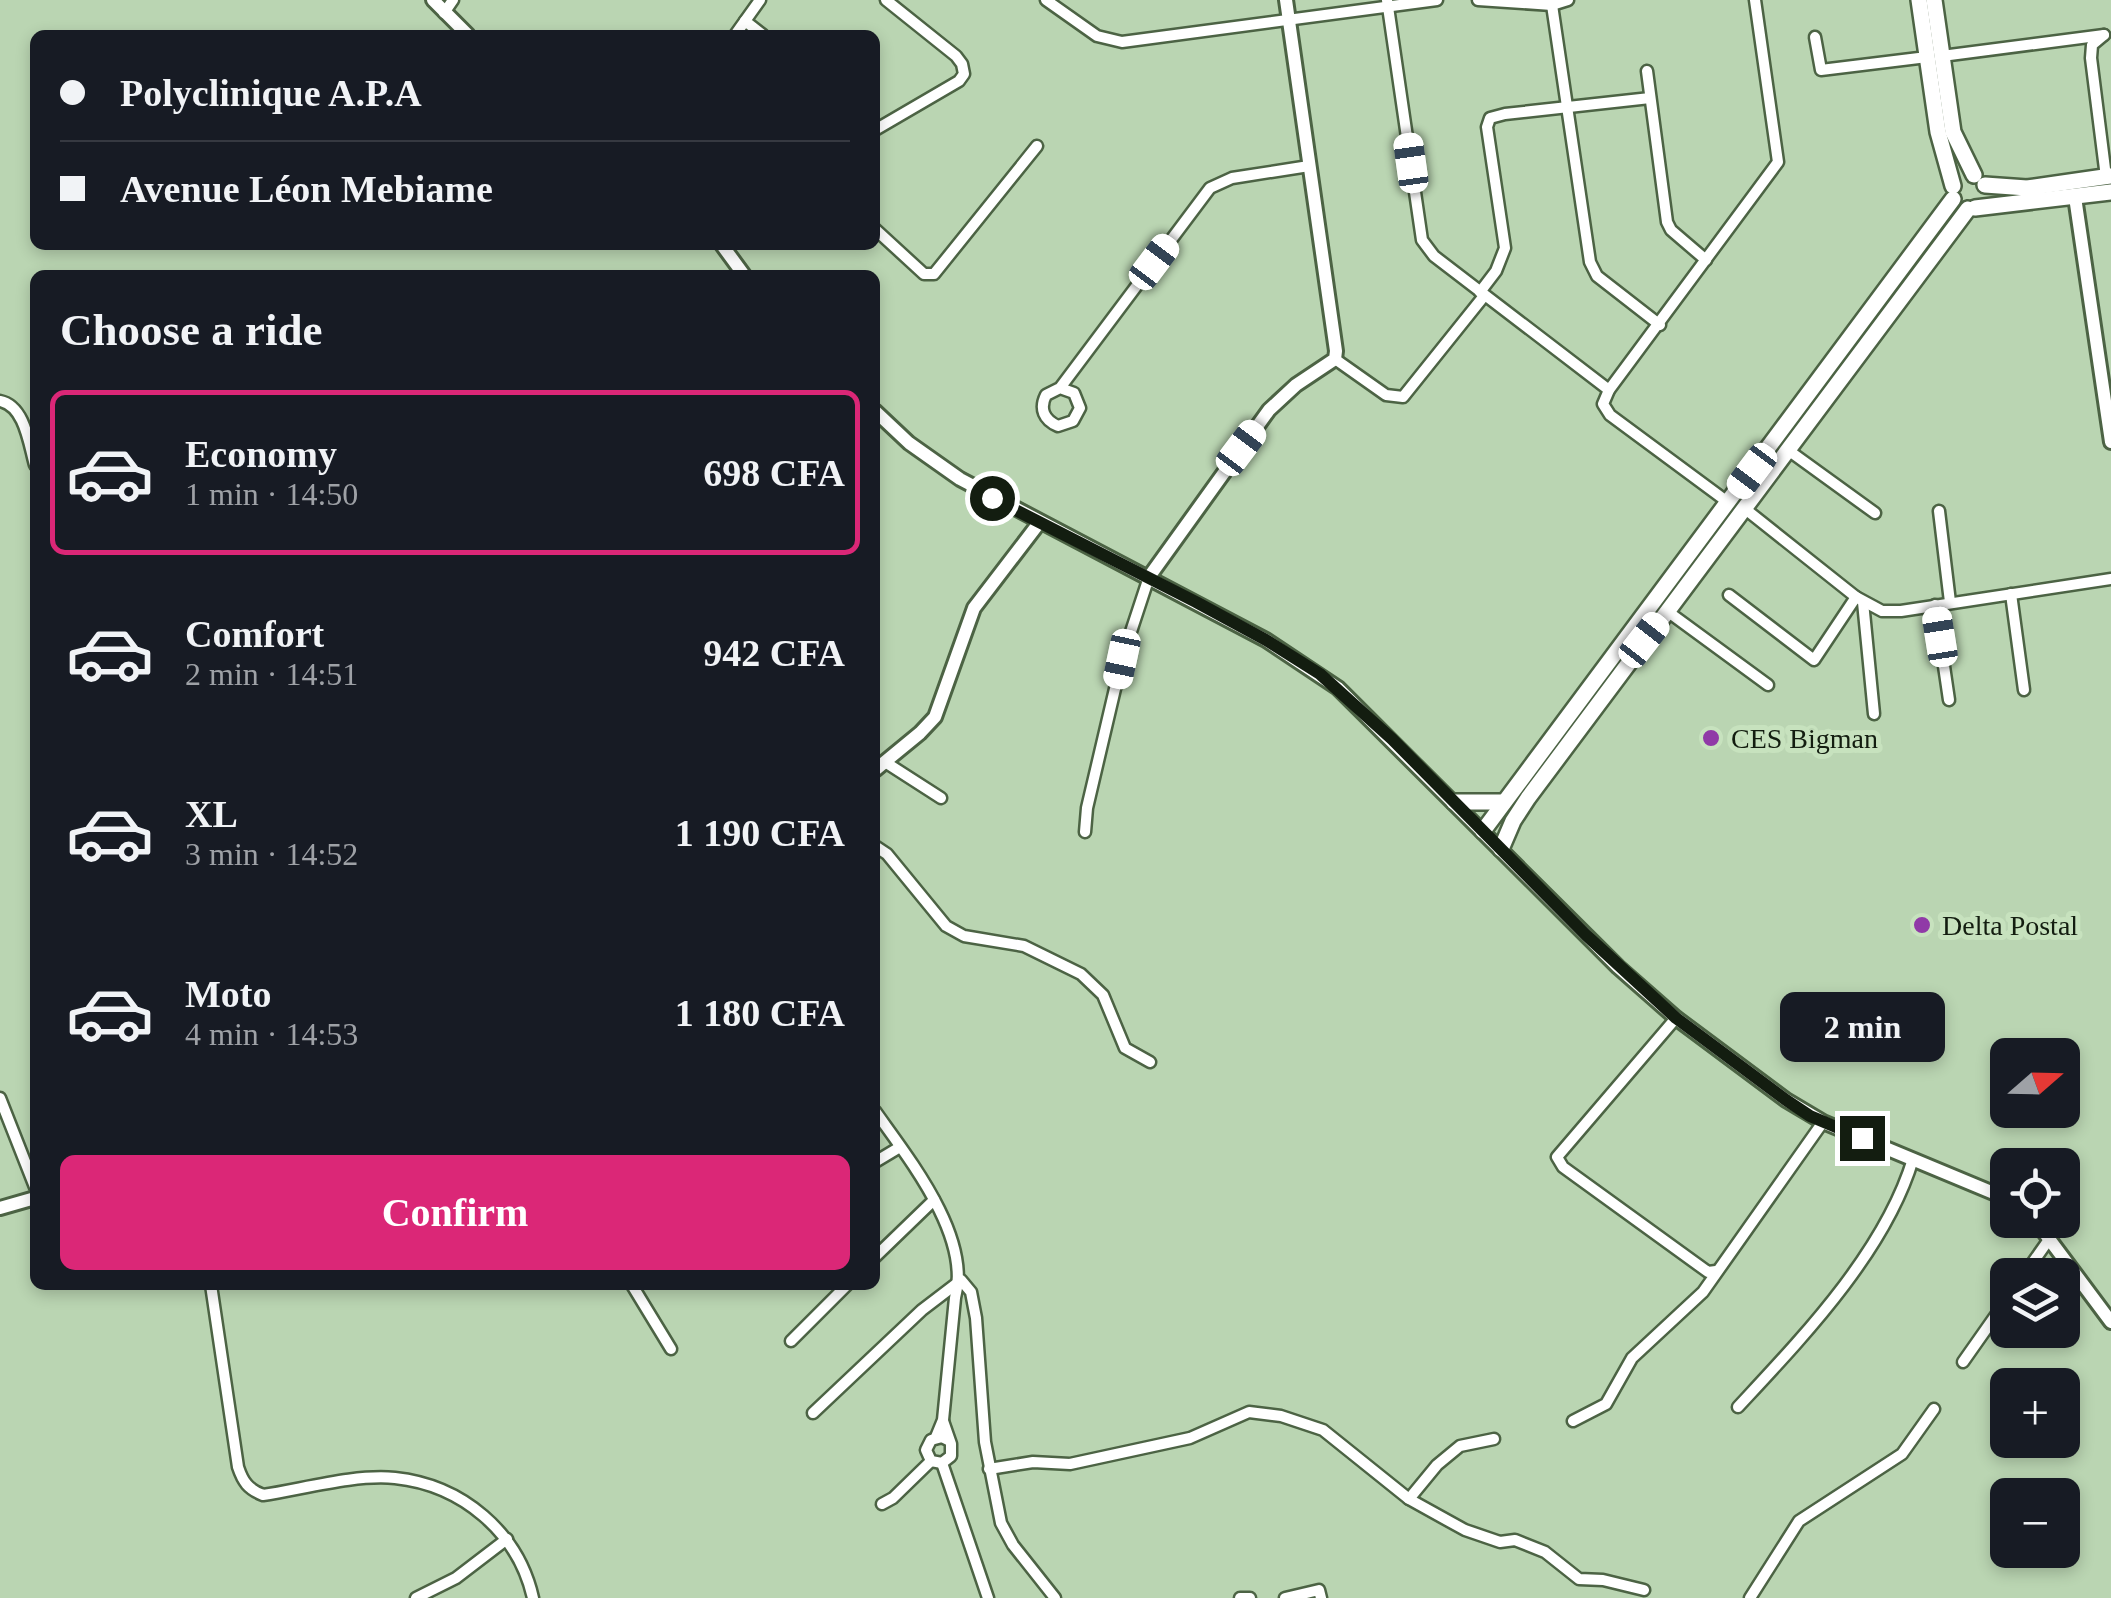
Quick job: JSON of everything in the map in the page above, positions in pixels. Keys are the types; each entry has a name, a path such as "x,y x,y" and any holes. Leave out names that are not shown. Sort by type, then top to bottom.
{"main road":[{"path":"1483,832 1736,505 1788,450 1971,208 1986,196 1953,132 1919,0"},
{"path":"1934,0 1942,158 1958,205 1971,208 2075,197 2109,182"},
{"path":"1502,848 1528,798 1667,611 1961,176 2027,188 2109,182"},
{"path":"1454,802 1504,802"}],"street":[{"path":"433,0 463,30"},
{"path":"444,12 453,0"},
{"path":"739,30 760,0"},
{"path":"880,127 959,81 964,74 956,56 886,0"},
{"path":"1046,0 1097,36 1122,42 1436,0"},
{"path":"1085,832 1087,808 1122,659 1149,578 1270,410 1296,385 1335,359 1286,0"},
{"path":"1478,0 1552,5 1568,0"},
{"path":"1755,0 1778,162 1609,390 1603,404 1610,414 1860,599 1889,612 2111,580"},
{"path":"1387,4 1422,240 1434,256 1609,390"},
{"path":"1552,5 1592,268 1660,325"},
{"path":"745,21 757,30"},
{"path":"1815,38 1821,70 2108,34"},
{"path":"2108,34 2092,45 2091,58 2109,182"},
{"path":"1647,71 1667,222 1670,230 1706,260"},
{"path":"1335,359 1386,395 1404,397 1482,294 1505,248 1487,121 1505,114 1650,98"},
{"path":"880,234 924,274 934,274 1037,146"},
{"path":"1060,388 1210,188 1222,180 1310,166"},
{"path":"2075,197 2111,442"},
{"path":"0,401 14,408 30,447"},
{"path":"880,415 934,462 1039,523 1266,640 1320,674 1392,739 1607,956 1676,1018 1786,1100 1823,1122 1990,1191"},
{"path":"1788,450 1875,513"},
{"path":"1939,511 1950,602"},
{"path":"941,798 880,766 935,717 974,608 1039,523"},
{"path":"2010,594 2024,690"},
{"path":"1729,595 1814,660 1860,599"},
{"path":"1860,599 1874,714"},
{"path":"1935,605 1950,700"},
{"path":"1667,611 1768,684"},
{"path":"880,849 946,926 964,936 1024,946 1081,974 1104,995 1125,1048 1150,1062"},
{"path":"1676,1018 1557,1157 1563,1167 1639,1224 1708,1272 1716,1271"},
{"path":"0,1098 30,1174"},
{"path":"880,1118 934,1200 956,1252 960,1280 942,1438"},
{"path":"1573,1420 1606,1404 1632,1358 1703,1292 1823,1122"},
{"path":"880,1159 900,1146"},
{"path":"1738,1408 1801,1339 1846,1279 1897,1204 1913,1158"},
{"path":"0,1208 30,1199"},
{"path":"880,1253 934,1200"},
{"path":"2036,1258 2050,1238 2111,1322"},
{"path":"814,1413 894,1335 960,1280"},
{"path":"960,1280 971,1292 976,1318 989,1470 1001,1523 1054,1598"},
{"path":"212,1290 238,1467 242,1481 252,1491 263,1495 376,1478 396,1478 435,1488 478,1510 507,1539 533,1598"},
{"path":"635,1290 671,1349"},
{"path":"792,1341 842,1290"},
{"path":"1963,1362 1990,1324"},
{"path":"1750,1598 1799,1521 1902,1454 1934,1409"},
{"path":"989,1470 1033,1462 1070,1464 1190,1438 1236,1416 1261,1413 1323,1430 1409,1500 1466,1530 1500,1542 1515,1540 1544,1552 1580,1579 1644,1590"},
{"path":"882,1504 937,1462 951,1456 951,1444 942,1438"},
{"path":"942,1438 927,1444 927,1456 937,1462 988,1598"},
{"path":"1409,1500 1436,1464 1460,1446 1494,1439"},
{"path":"416,1598 456,1578 507,1539"},
{"path":"1284,1598 1318,1590 1321,1598"},
{"path":"1240,1598 1250,1598"}],"place":[{"name":"CES Bigman","path":"1711,738"},
{"name":"Delta Postal","path":"1922,925"}],"route":[{"path":"992,498 1196,602 1320,674 1392,739 1618,967 1676,1018 1810,1116 1862,1138"}]}
